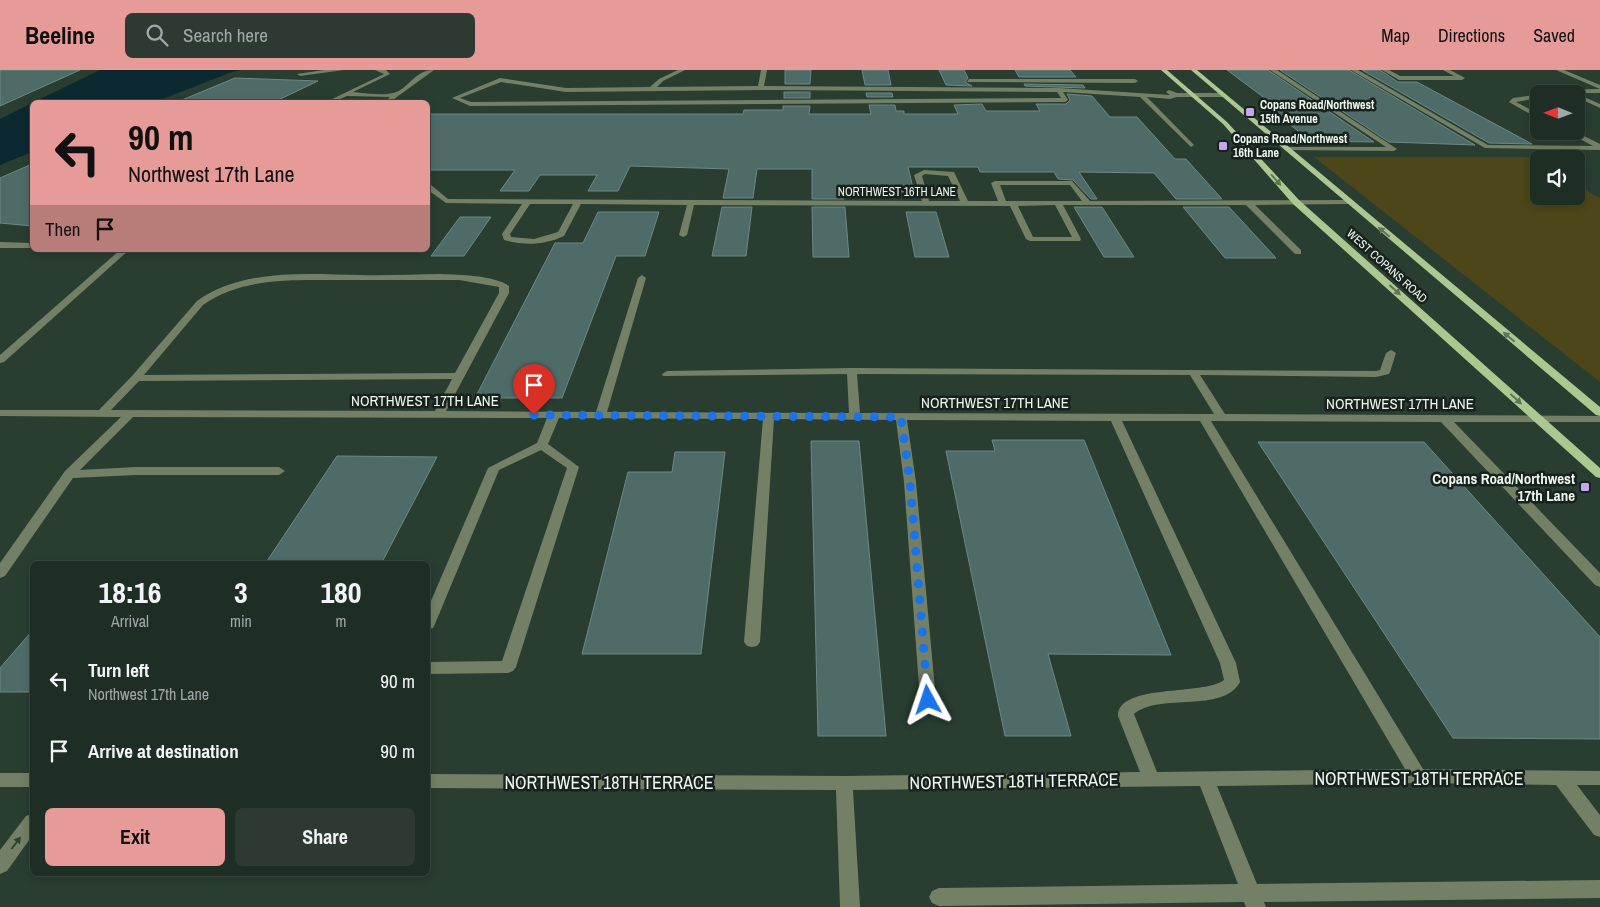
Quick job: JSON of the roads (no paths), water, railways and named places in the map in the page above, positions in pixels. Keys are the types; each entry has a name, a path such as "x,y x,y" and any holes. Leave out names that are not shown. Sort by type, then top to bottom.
{"main road":[{"name":"WEST COPANS ROAD","path":"1164,70 1225,123 1296,202 1600,474"},
{"name":"WEST COPANS ROAD","path":"1194,70 1600,413"}],"street":[{"path":"300,74 341,70"},
{"path":"333,100 387,74 384,71 378,70"},
{"path":"390,100 431,70"},
{"path":"651,90 661,80 682,70"},
{"path":"761,88 764,70"},
{"path":"1273,70 1394,149 1286,149"},
{"path":"1354,70 1487,148 1600,148"},
{"path":"1385,70 1400,78 1462,78 1446,70"},
{"path":"1559,70 1600,87"},
{"path":"1059,90 1065,100 470,104 455,98 500,80 566,90 761,88 991,89 1059,90 1110,92 1165,91 1176,95"},
{"path":"762,80 772,80"},
{"path":"838,101 839,80"},
{"path":"910,80 913,89"},
{"path":"1084,80 1093,91"},
{"path":"959,81 1135,81"},
{"path":"988,81 991,89"},
{"path":"936,89 941,101"},
{"path":"597,102 606,90"},
{"path":"702,102 706,90"},
{"path":"1585,91 1600,91"},
{"path":"1110,92 1120,95 1170,97 1176,95 1223,96"},
{"path":"345,94 396,95"},
{"path":"1142,96 1191,145"},
{"path":"1530,98 1515,99 1512,102 1530,112"},
{"path":"1585,99 1600,106"},
{"path":"1585,140 1600,148"},
{"path":"926,203 918,175 924,172 951,174 965,203"},
{"path":"1003,203 995,183 1072,183 1087,202"},
{"name":"NORTHWEST 16TH LANE","path":"430,188 446,202 1348,202"},
{"path":"528,202 506,234 507,238 514,241 530,241 556,237 561,234 578,202"},
{"path":"1248,202 1298,252"},
{"path":"683,235 691,203"},
{"path":"1013,203 1030,239 1077,239 1058,203"},
{"path":"0,246 30,246"},
{"path":"0,360 123,252"},
{"path":"102,413 136,378 200,303 218,292 240,285 254,281 297,278 429,278 494,282 504,286 504,293 438,415"},
{"path":"600,416 642,278"},
{"path":"667,374 852,371 1376,374 1385,372 1391,353"},
{"path":"852,371 854,417"},
{"path":"1193,372 1222,418"},
{"path":"136,378 459,376"},
{"name":"NORTHWEST 17TH LANE","path":"0,413 1600,419"},
{"path":"0,574 69,474 131,413"},
{"path":"430,619 494,468 542,445 554,416"},
{"path":"752,642 769,416"},
{"path":"901,417 910,482 928,700"},
{"path":"1115,418 1228,663 1232,682 1227,688 1202,694 1142,702 1135,704 1126,711 1126,716 1152,780"},
{"path":"1204,418 1418,776"},
{"path":"1444,418 1600,582"},
{"path":"430,668 508,667 573,467 542,445"},
{"path":"69,474 136,471 279,471"},
{"name":"NORTHWEST 18TH TERRACE","path":"430,781 844,783 1418,776 1600,778"},
{"path":"1561,778 1600,829"},
{"path":"1206,779 1253,900"},
{"path":"0,780 30,780"},
{"path":"844,783 850,907"},
{"path":"0,865 30,825"},
{"path":"939,897 1253,900 1600,889"}],"water":[{"path":"100,70 240,70 160,100 38,100"},
{"path":"30,104 30,153 0,165 0,119"}],"place":[{"name":"Copans Road/Northwest 15th Avenue","path":"1250,112"},
{"name":"Copans Road/Northwest 16th Lane","path":"1223,146"},
{"name":"Copans Road/Northwest 17th Lane","path":"1585,487"}]}
